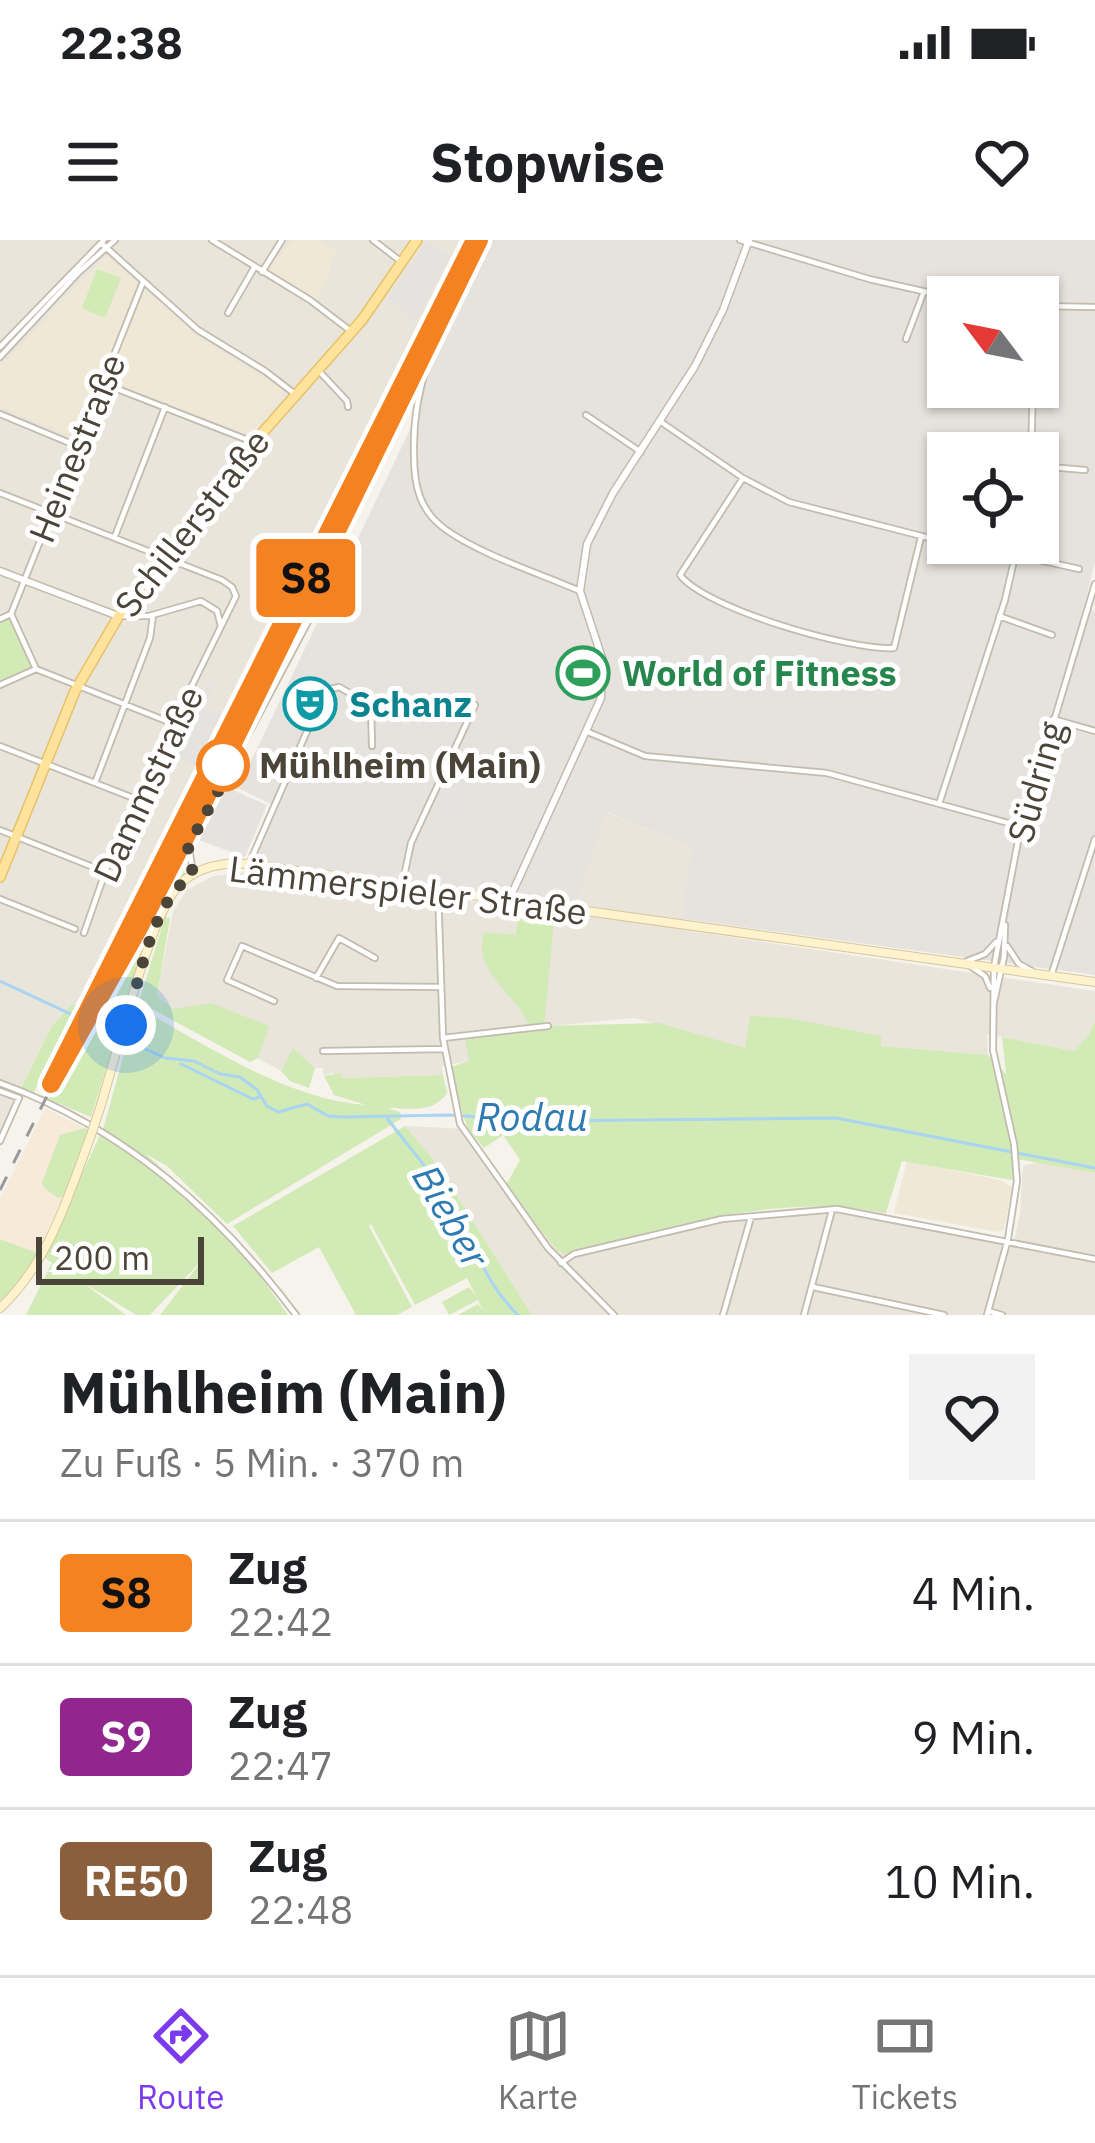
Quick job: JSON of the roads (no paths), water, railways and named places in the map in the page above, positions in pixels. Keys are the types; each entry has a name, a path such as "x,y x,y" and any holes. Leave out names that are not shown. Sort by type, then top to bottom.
{"main road":[{"name":"Schillerstraße","path":"0,877 77,686 118,616 159,555 352,332 417,240"},
{"name":"Lämmerspieler Straße","path":"0,1308 22,1284 46,1245 91,1136 163,907 193,874 223,864 1095,982"}],"street":[{"path":"0,347 104,244 115,240"},
{"path":"212,240 316,304 352,332"},
{"path":"262,272 282,240"},
{"path":"373,240 403,263"},
{"path":"487,240 420,380 413,423 416,487 431,516 450,533 580,591"},
{"path":"509,900 600,703 603,666 580,591 580,570 590,536 711,336 746,241 927,293"},
{"path":"104,244 198,330 296,394"},
{"path":"0,357 104,244"},
{"path":"227,313 254,268"},
{"name":"Heinestraße","path":"11,614 142,282"},
{"path":"906,339 924,292"},
{"path":"1059,307 1095,307"},
{"path":"318,370 348,407"},
{"path":"102,383 253,442"},
{"path":"114,537 165,407"},
{"path":"0,414 77,446"},
{"path":"586,415 641,452"},
{"path":"661,422 742,478 804,507 927,538"},
{"path":"1059,468 1085,470"},
{"path":"742,478 680,575 724,604 768,622 894,648 921,537"},
{"path":"0,493 159,555"},
{"name":"Dammstraße","path":"84,933 136,799 235,603 232,587 159,555"},
{"path":"939,805 1013,564"},
{"path":"1052,564 1079,569"},
{"path":"193,874 190,843 336,569"},
{"path":"0,571 118,616 154,615 205,602 219,615 218,637"},
{"name":"Südring","path":"998,968 1022,826 1095,584"},
{"path":"0,619 11,614 36,669 174,724"},
{"path":"95,783 152,634 154,615"},
{"path":"999,616 1052,635"},
{"path":"0,685 36,669"},
{"path":"249,864 325,690 338,686 371,704 372,746"},
{"path":"402,886 411,843 475,705 465,701"},
{"path":"1053,719 1095,731"},
{"path":"588,732 645,757 817,772 1022,826"},
{"path":"0,746 136,799"},
{"path":"0,830 104,872"},
{"path":"1051,976 1095,839"},
{"path":"438,890 443,1038 458,1115 495,1177 561,1263 614,1315"},
{"path":"0,899 75,929"},
{"path":"959,962 986,954 1002,937 1019,964 1037,974"},
{"path":"316,978 339,938 375,958"},
{"path":"274,1001 227,980 242,946 343,987 441,987"},
{"path":"959,962 985,976 991,992 993,1057 1016,1159 1016,1199 988,1313 1002,1315"},
{"path":"991,992 998,968"},
{"path":"992,1015 998,968"},
{"path":"443,1038 548,1026"},
{"path":"323,1051 444,1049"},
{"path":"0,1087 20,1098 0,1141"},
{"path":"0,1087 112,1137 167,1176 228,1232 296,1315"},
{"path":"561,1263 574,1254 751,1215 832,1209 1095,1259"},
{"path":"804,1315 832,1209"},
{"path":"723,1315 751,1215"},
{"path":"813,1287 944,1315"},
{"path":"597,1315 604,1306"}],"waterway":[{"name":"Rodau","path":"0,981 165,1058 194,1061 220,1074 240,1077 278,1112 307,1104 328,1116 344,1117 449,1115 538,1121 836,1118 1095,1168"},
{"path":"181,1064 253,1099 259,1097"},
{"name":"Bieber","path":"387,1118 448,1198 489,1277 518,1315"}],"railway":[{"path":"0,1190 475,240"}],"train":[{"name":"S8","path":"475,240 51,1084 216,778 479,240"}],"place":[{"name":"World of Fitness","path":"583,673"},
{"name":"Schanz","path":"310,704"},
{"name":"Mühlheim (Main)","path":"223,765"}]}
